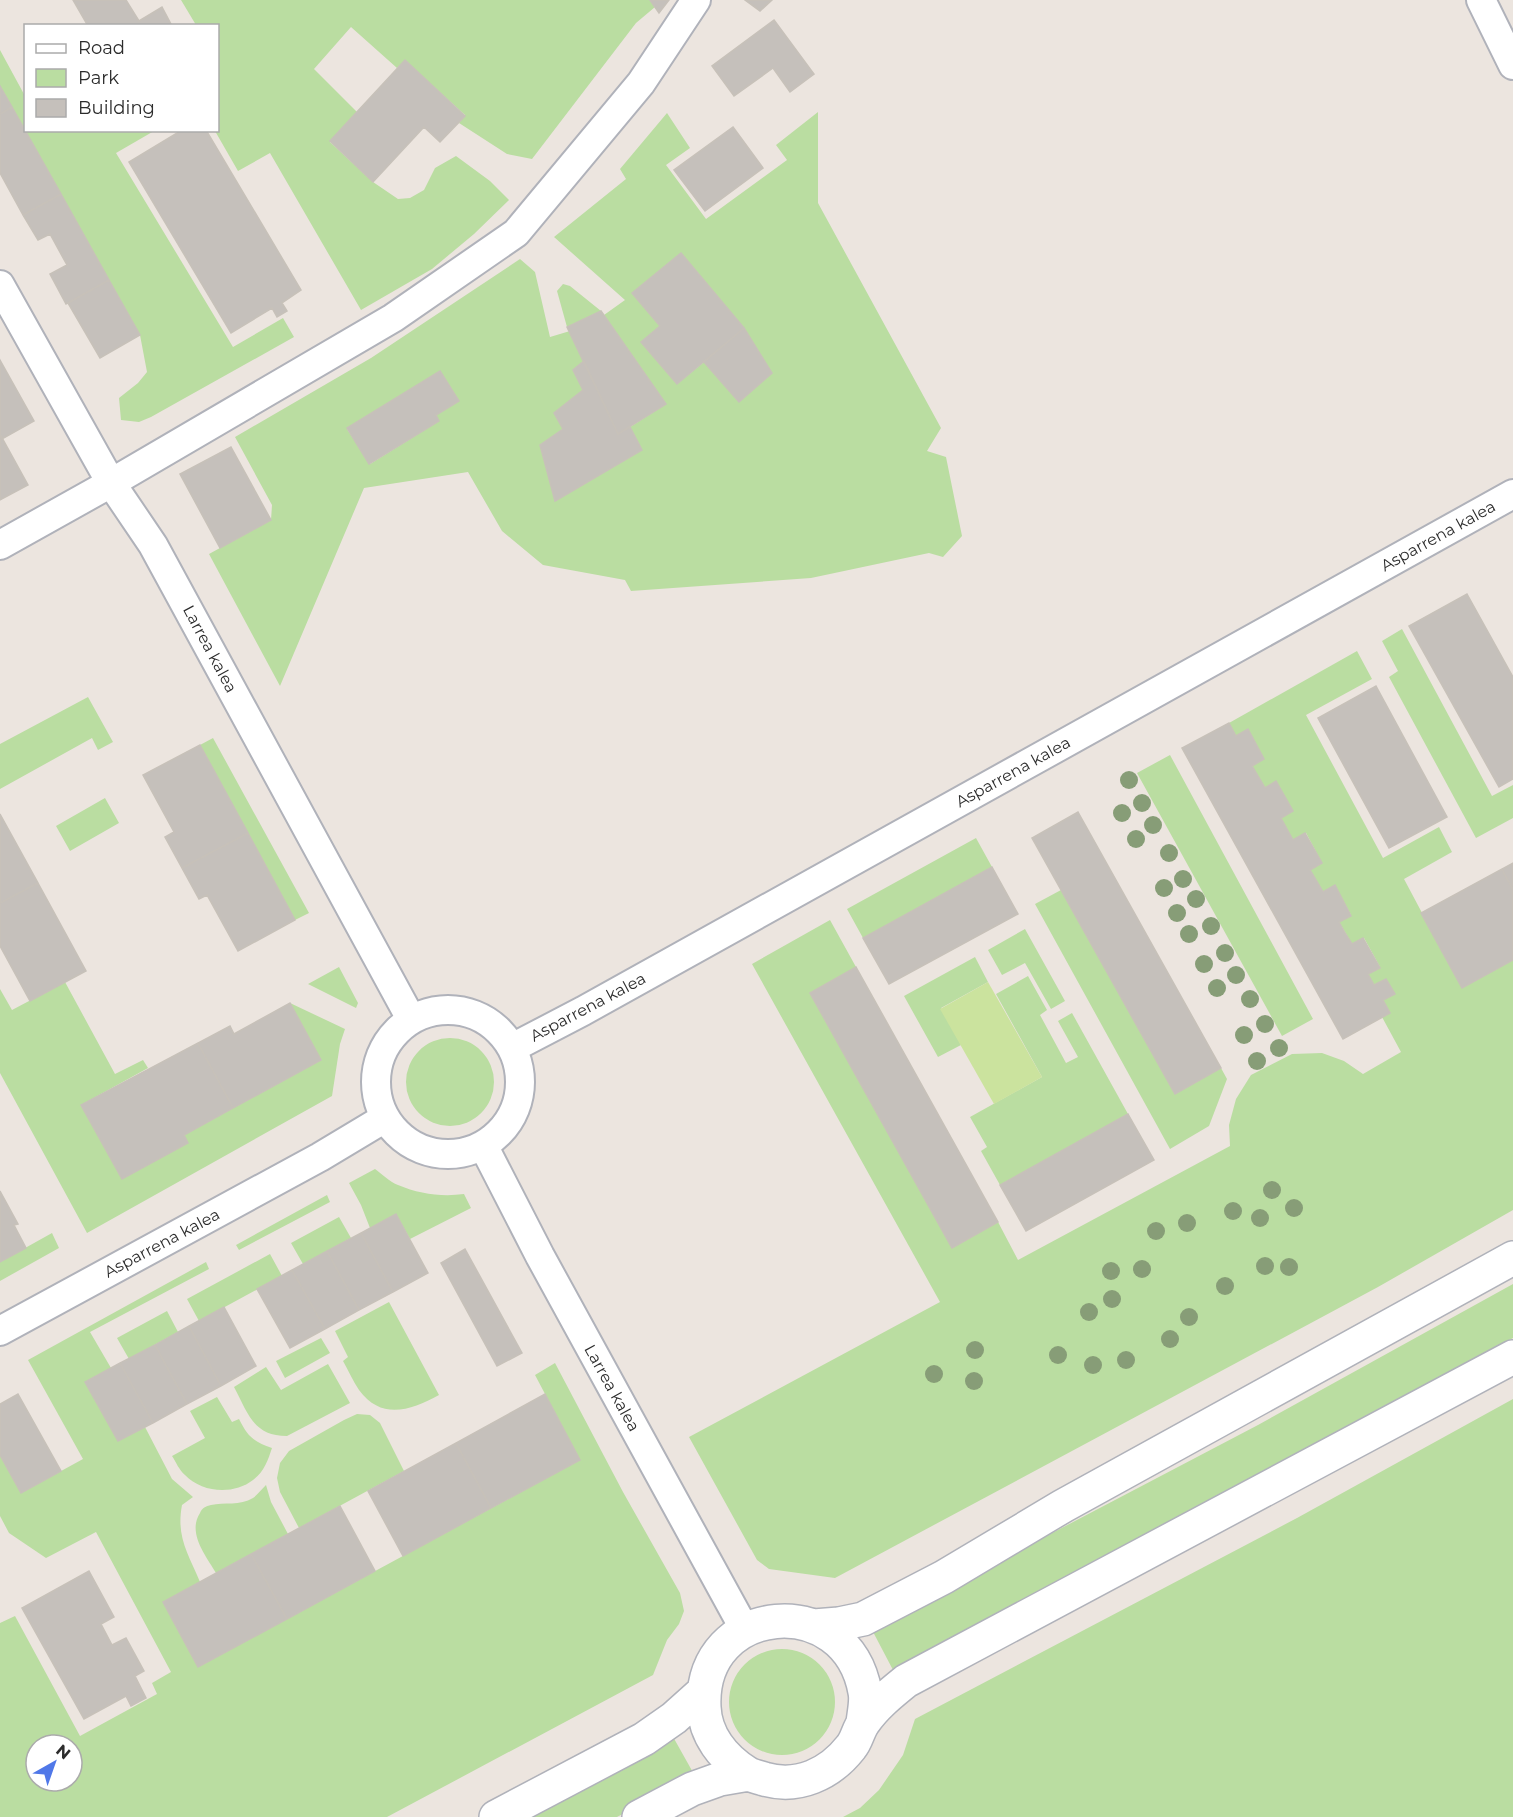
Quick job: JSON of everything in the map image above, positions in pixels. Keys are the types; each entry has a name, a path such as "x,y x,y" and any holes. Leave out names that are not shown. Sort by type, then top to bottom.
{"main road":[{"path":"814,1626 863,1619 944,1577 1074,1500 1513,1258"},
{"path":"863,1723 865,1693 857,1665 840,1642 814,1626 797,1621 779,1620 762,1623 745,1630 730,1641 717,1656 708,1673 703,1692 705,1717 713,1740 728,1760 749,1774 771,1781 795,1782 818,1776 838,1763 854,1744 863,1723 884,1699 906,1681 1513,1357"},
{"path":"496,1817 644,1739 674,1718 703,1692"},
{"path":"639,1817 692,1789 720,1779 749,1774"}],"street":[{"path":"0,545 111,483 393,318 516,233 641,83 696,0"},
{"path":"1481,0 1513,65"},
{"name":"Larrea kalea","path":"0,285 111,483 153,545 411,1019"},
{"name":"Asparrena kalea","path":"512,1048 583,1011 1513,494"},
{"path":"439,1010 468,1012 494,1025 512,1048 519,1069 520,1091 513,1113 501,1131 483,1145 462,1153 440,1153 418,1148 399,1135 385,1118 377,1097 376,1074 381,1052 394,1033 411,1019 439,1010"},
{"name":"Asparrena kalea","path":"0,1331 320,1157 385,1118"},
{"name":"Larrea kalea","path":"483,1145 520,1220 745,1630"}],"green space":[{"path":"181,0 650,0 655,7 636,23 532,159 507,154 459,123 465,115 405,61 397,68 351,27 314,69 357,112 330,142 373,182 398,199 410,198 424,190 435,168 456,156 490,181 509,200 474,234 432,269 361,310 270,153 238,171 216,132 219,132 219,24 195,24"},
{"path":"0,50 24,94 24,129 0,86"},
{"path":"818,112 818,203 941,428 927,451 946,457 962,536 943,557 929,553 811,578 631,591 625,580 543,565 502,531 468,472 364,488 280,686 209,554 271,520 272,505 235,437 371,358 520,259 535,272 550,337 570,331 584,361 573,370 583,390 554,413 563,429 540,445 555,501 642,450 630,427 666,404 604,315 625,300 554,237 626,179 620,169 667,113 690,148 666,165 706,219 787,160 776,145","holes":["681,253 744,328 772,373 739,402 704,362 677,384 641,342 660,326 632,293","440,371 459,401 436,415 439,421 370,464 347,429"]},
{"path":"26,132 152,132 116,153 233,347 283,318 294,337 151,417 139,422 121,420 119,398 138,383 147,372 140,335"},
{"path":"563,284 570,286 601,311 567,327 557,291"},
{"path":"1402,629 1492,796 1513,785 1513,818 1476,838 1389,677 1398,671 1382,641"},
{"path":"1357,651 1372,679 1306,715 1383,858 1439,827 1452,852 1404,879 1462,988 1513,960 1513,1210 1378,1287 835,1578 769,1569 757,1560 689,1437 940,1302 752,964 830,920 856,967 810,993 952,1248 998,1222 1018,1260 1230,1146 1229,1125 1236,1099 1251,1075 1292,1054 1322,1053 1344,1061 1363,1074 1401,1052 1382,1017 1390,1013 1383,1000 1394,993 1386,979 1374,985 1368,974 1380,967 1364,938 1352,944 1339,922 1351,915 1335,886 1323,892 1310,870 1322,863 1306,833 1293,840 1281,818 1293,811 1276,782 1265,788 1252,766 1264,759 1248,729 1236,736 1229,723"},
{"path":"88,697 113,742 98,750 92,738 0,789 0,744"},
{"path":"213,738 309,913 295,920 200,745"},
{"path":"1170,755 1313,1019 1282,1036 1137,773"},
{"path":"105,798 119,823 70,851 56,826"},
{"path":"976,838 992,867 863,938 847,909"},
{"path":"1061,890 1175,1094 1221,1068 1227,1079 1209,1126 1170,1149 1035,904"},
{"path":"1025,929 1065,1001 1051,1009 1025,963 1002,975 988,950"},
{"path":"975,957 988,982 941,1008 961,1045 938,1057 904,996"},
{"path":"339,967 358,1003 356,1008 308,984"},
{"path":"1028,976 1047,1010 1040,1015 1066,1063 1078,1057 1058,1021 1072,1013 1128,1114 1000,1185 981,1151 987,1147 970,1117 1042,1077 996,994"},
{"path":"65,982 115,1074 143,1060 148,1068 81,1105 122,1178 188,1143 184,1135 321,1060 290,1003 345,1029 340,1044 332,1096 87,1233 0,1073 0,989 12,1010"},
{"path":"988,982 1042,1077 994,1104 940,1009"},
{"path":"450,1038 467,1042 481,1051 490,1065 494,1082 490,1099 481,1113 467,1122 450,1126 433,1122 419,1113 410,1099 406,1082 410,1065 419,1051 433,1042"},
{"path":"375,1169 395,1184 414,1191 439,1195 464,1194 471,1208 410,1239 396,1214 370,1228 349,1183"},
{"path":"327,1195 330,1202 239,1250 236,1245"},
{"path":"339,1217 351,1238 303,1264 291,1243"},
{"path":"52,1233 59,1248 0,1281 0,1262"},
{"path":"270,1254 282,1276 199,1321 187,1299"},
{"path":"206,1262 209,1269 90,1332 111,1368 86,1382 118,1441 145,1427 172,1479 193,1497 182,1505 181,1526 184,1545 200,1582 163,1602 198,1667 580,1460 535,1375 555,1363 623,1492 680,1593 684,1611 679,1624 667,1640 653,1675 387,1817 0,1817 0,1623 15,1616 78,1733 24,1733 24,1793 84,1793 84,1734 157,1694 152,1683 171,1672 96,1532 46,1558 9,1533 0,1516 0,1455 21,1493 83,1459 28,1360"},
{"path":"1513,1284 1513,1338 893,1670 871,1628 1258,1425"},
{"path":"389,1302 439,1395 418,1405 397,1410 377,1406 359,1390 343,1361 348,1357 335,1331"},
{"path":"167,1311 178,1332 129,1359 117,1338"},
{"path":"321,1338 330,1353 285,1378 276,1361"},
{"path":"328,1364 350,1403 287,1436 266,1432 259,1427 248,1414 234,1387 266,1367 281,1390"},
{"path":"217,1397 232,1422 239,1419 252,1438 272,1448 265,1466 257,1477 245,1485 228,1490 209,1488 192,1481 181,1471 172,1456 205,1438 190,1411"},
{"path":"1513,1399 1513,1817 843,1817 860,1808 879,1790 903,1755 915,1719 1297,1518"},
{"path":"357,1414 370,1415 380,1423 404,1471 299,1528 280,1492 277,1478 280,1463 289,1451"},
{"path":"266,1485 271,1502 288,1534 216,1573 203,1552 197,1536 197,1521 201,1511 204,1507 211,1505 248,1500 255,1497"},
{"path":"782,1649 802,1653 819,1665 831,1682 835,1702 831,1722 819,1739 802,1751 782,1755 762,1751 745,1739 733,1722 729,1702 733,1682 745,1665 762,1653"},
{"path":"672,1735 695,1776 617,1817 517,1817"}],"building":[{"path":"73,0 126,0 139,21 162,7 171,24 87,24"},
{"path":"650,0 669,0 659,13"},
{"path":"745,0 772,0 760,11"},
{"path":"774,20 814,74 790,92 773,68 734,96 712,66"},
{"path":"405,60 465,116 440,142 424,127 373,182 330,141"},
{"path":"0,86 12,107 0,114"},
{"path":"12,107 24,132 61,194 23,215 0,173 0,114"},
{"path":"733,127 763,168 705,211 674,170"},
{"path":"179,132 207,132 301,290 282,303 287,311 277,317 272,308 231,333 129,162"},
{"path":"61,194 109,280 66,304 50,274 67,265 50,234 38,240 23,215"},
{"path":"681,253 744,328 677,384 641,342 660,326 632,293"},
{"path":"109,280 140,335 100,358 68,303"},
{"path":"601,311 666,404 618,434 567,327"},
{"path":"744,328 772,373 739,402 704,362"},
{"path":"0,360 34,421 2,439 0,434"},
{"path":"584,361 618,434 630,427 642,450 555,501 540,445 563,429 554,413 583,390 573,370"},
{"path":"440,371 459,401 436,415 439,421 369,464 347,428"},
{"path":"0,434 28,485 0,500"},
{"path":"231,447 271,520 220,548 180,474"},
{"path":"1467,594 1513,677 1513,779 1499,787 1409,626"},
{"path":"1376,686 1447,817 1389,848 1318,718"},
{"path":"1229,723 1236,736 1248,729 1264,759 1252,766 1265,788 1276,781 1293,811 1281,818 1293,840 1305,833 1322,863 1310,870 1323,892 1335,885 1351,916 1339,922 1352,944 1363,938 1380,968 1368,974 1374,985 1386,979 1395,994 1383,1000 1390,1013 1343,1039 1182,748"},
{"path":"200,745 248,833 182,868 165,837 174,832 143,775"},
{"path":"1078,812 1221,1068 1175,1094 1032,838"},
{"path":"0,814 38,883 0,903"},
{"path":"248,833 295,920 238,951 207,895 199,899 182,868"},
{"path":"1513,863 1513,890 1502,869"},
{"path":"992,867 1018,914 889,984 863,938"},
{"path":"1502,869 1513,890 1513,960 1462,988 1421,913"},
{"path":"38,883 86,971 30,1001 0,946 0,903"},
{"path":"856,967 998,1222 952,1248 810,993"},
{"path":"290,1003 321,1060 233,1108 198,1043 230,1026 234,1034"},
{"path":"198,1043 233,1108 184,1135 188,1143 122,1179 81,1105"},
{"path":"1128,1114 1154,1160 1026,1231 1000,1185"},
{"path":"0,1191 18,1224 14,1225 26,1248 0,1262"},
{"path":"396,1214 428,1273 393,1292 361,1233"},
{"path":"361,1233 393,1292 359,1310 327,1251"},
{"path":"465,1249 522,1353 497,1366 441,1263"},
{"path":"327,1251 359,1310 325,1329 292,1270"},
{"path":"292,1270 325,1329 290,1348 257,1289"},
{"path":"224,1307 256,1366 221,1386 189,1326"},
{"path":"189,1326 221,1386 187,1404 155,1345"},
{"path":"155,1345 187,1404 153,1423 120,1363"},
{"path":"120,1363 153,1423 118,1441 85,1382"},
{"path":"18,1394 61,1471 21,1493 0,1455 0,1404"},
{"path":"545,1394 580,1460 491,1508 456,1443"},
{"path":"456,1443 491,1508 403,1556 368,1491"},
{"path":"340,1506 375,1571 287,1619 251,1554"},
{"path":"251,1554 287,1619 198,1667 163,1602"},
{"path":"89,1571 114,1617 101,1624 112,1645 126,1638 144,1671 135,1676 146,1698 131,1706 126,1696 84,1719 22,1608"}]}
